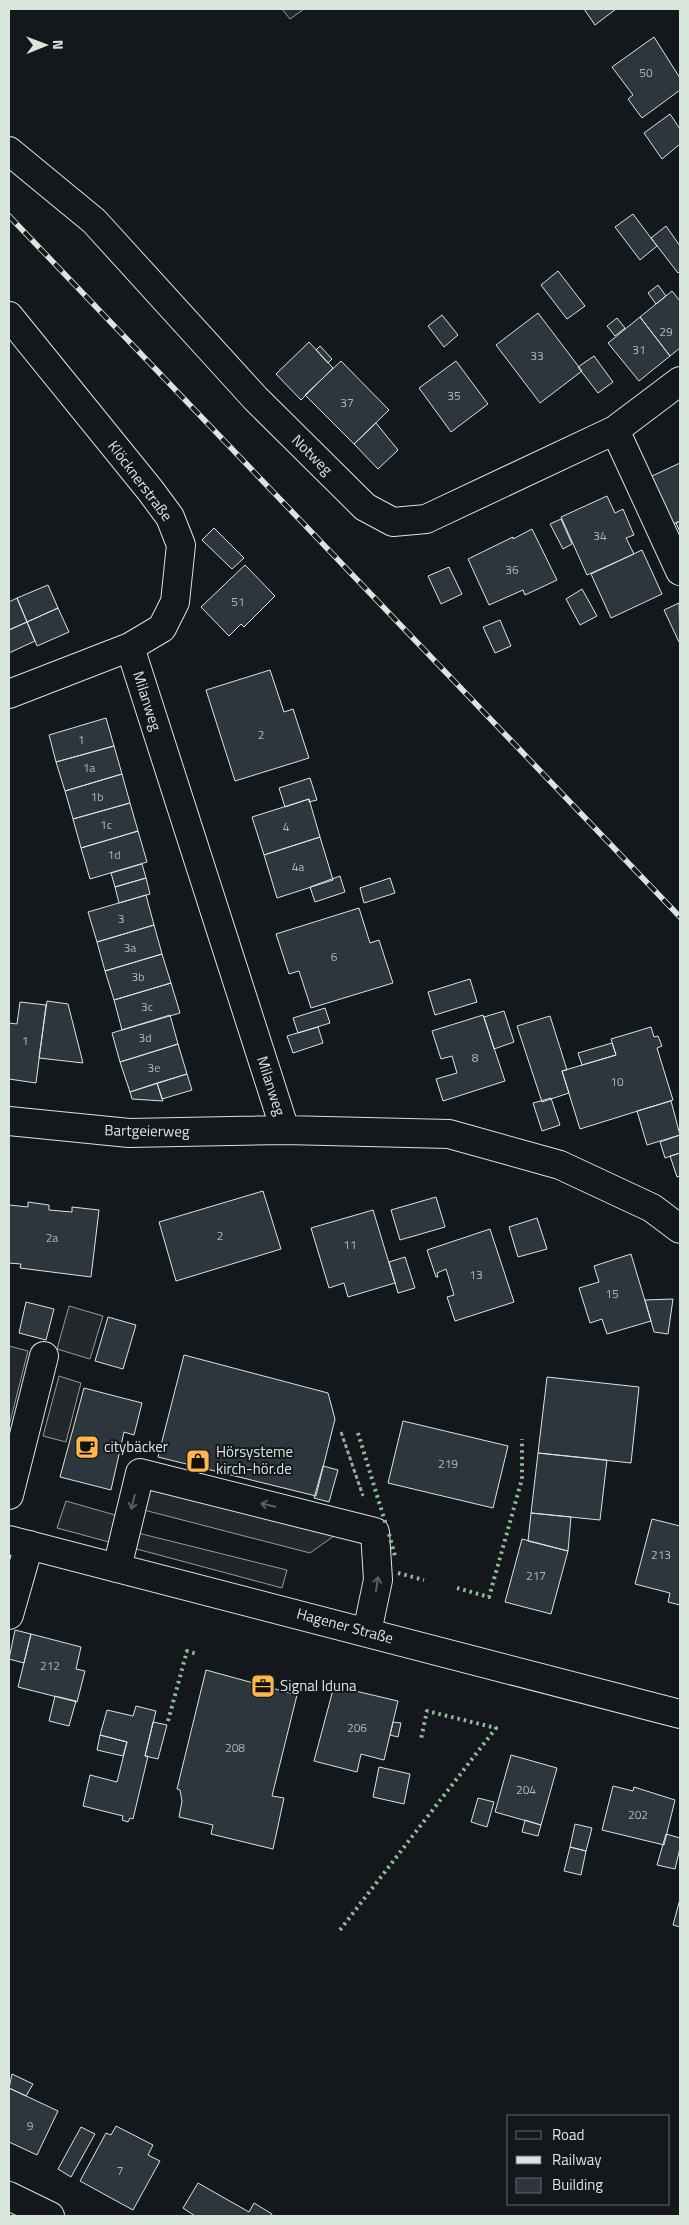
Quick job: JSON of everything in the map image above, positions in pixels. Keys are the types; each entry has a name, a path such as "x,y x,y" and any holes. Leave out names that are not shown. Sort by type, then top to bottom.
{"street":[{"name":"Notweg","path":"9,151 94,221 256,399 365,507 393,522 426,519 615,430 680,380"},
{"name":"Klöcknerstraße","path":"9,316 150,490 170,517 181,545 175,602 162,628 130,647 9,694"},
{"path":"615,430 680,571"},
{"name":"Milanweg","path":"130,647 285,1130 449,1134 560,1166 652,1208 680,1230"},
{"name":"Bartgeierweg","path":"9,1121 128,1133 285,1130"},
{"path":"9,1495 44,1356"},
{"path":"117,1568 140,1473 375,1532 378,1580 367,1632"},
{"path":"9,1615 19,1542"},
{"name":"Hagener Straße","path":"19,1542 680,1714"},
{"path":"9,2196 50,2216"}],"path":[{"path":"341,1432 375,1532"}],"shaded area":[{"path":"282,9 304,9 290,19"},
{"path":"69,1306 103,1316 90,1359 57,1349"},
{"path":"9,1346 28,1351 9,1426"},
{"path":"59,1376 81,1383 66,1442 43,1436"},
{"path":"149,1487 341,1531 310,1553 140,1509"},
{"path":"66,1501 115,1515 109,1542 57,1528"},
{"path":"138,1533 287,1570 282,1588 133,1548"}],"building":[{"path":"584,9 616,9 595,25"},
{"path":"654,37 680,78 680,90 642,118 628,99 633,95 612,67"},
{"path":"670,114 680,129 680,144 662,159 644,133"},
{"path":"633,214 657,246 640,260 615,227"},
{"path":"666,226 680,246 680,271 678,273 651,238"},
{"path":"558,271 585,306 567,319 541,285"},
{"path":"658,285 666,296 656,304 648,293"},
{"path":"672,291 680,301 680,348 670,356 640,317"},
{"path":"538,313 582,371 540,403 496,345"},
{"path":"442,315 458,335 444,347 428,326"},
{"path":"640,317 670,356 639,381 608,343"},
{"path":"617,318 625,328 615,336 607,326"},
{"path":"309,342 333,368 301,400 276,374"},
{"path":"320,346 332,359 328,363 316,350"},
{"path":"594,356 613,382 598,393 578,367"},
{"path":"341,361 389,410 354,444 305,395"},
{"path":"456,361 488,404 451,432 419,388"},
{"path":"376,423 398,450 378,469 354,444"},
{"path":"680,463 680,521 673,524 650,477"},
{"path":"607,496 615,513 623,509 634,535 626,538 634,554 587,575 561,517"},
{"path":"561,519 572,544 563,549 550,524"},
{"path":"680,521 680,532 676,523"},
{"path":"214,528 244,558 232,569 202,540"},
{"path":"532,529 557,580 525,595 523,590 489,605 468,559"},
{"path":"642,550 662,594 611,618 591,574"},
{"path":"245,565 275,596 244,627 241,624 229,636 201,607"},
{"path":"449,567 462,594 441,604 428,576"},
{"path":"48,585 58,608 27,622 17,598"},
{"path":"582,589 597,616 580,625 566,599"},
{"path":"17,598 27,622 9,630 9,602"},
{"path":"679,603 680,641 679,642 664,610"},
{"path":"58,608 69,632 37,646 27,622"},
{"path":"500,620 511,646 495,653 483,627"},
{"path":"27,622 35,641 9,653 9,630"},
{"path":"270,670 284,712 293,709 309,758 235,781 206,690"},
{"path":"106,718 114,746 56,762 49,735"},
{"path":"114,746 122,774 65,791 56,762"},
{"path":"122,774 130,803 73,819 65,791"},
{"path":"310,778 317,800 309,802 309,799 285,807 279,788"},
{"path":"309,799 320,837 264,855 252,817"},
{"path":"130,803 138,831 81,848 73,819"},
{"path":"138,831 147,862 90,879 81,848"},
{"path":"320,837 333,880 277,898 264,855"},
{"path":"142,864 146,878 115,887 111,873"},
{"path":"340,876 345,892 315,902 310,887"},
{"path":"146,878 150,894 119,903 115,887"},
{"path":"390,878 395,893 364,903 360,888"},
{"path":"146,895 154,925 97,942 88,912"},
{"path":"359,908 370,943 379,940 393,983 311,1008 299,971 289,974 276,934"},
{"path":"154,925 162,954 105,971 97,942"},
{"path":"162,954 171,983 114,1000 105,971"},
{"path":"470,979 477,1002 435,1015 428,992"},
{"path":"171,983 180,1013 122,1030 114,1000"},
{"path":"47,1001 68,1004 83,1063 39,1058"},
{"path":"20,1002 46,1005 36,1083 9,1079 9,1023 17,1024"},
{"path":"325,1008 330,1023 298,1033 293,1018"},
{"path":"504,1011 514,1042 494,1049 484,1017"},
{"path":"170,1015 178,1044 120,1062 112,1033"},
{"path":"483,1015 505,1081 443,1101 436,1079 457,1073 452,1056 441,1059 432,1031"},
{"path":"550,1016 567,1070 562,1071 569,1093 542,1102 517,1026"},
{"path":"318,1027 323,1043 293,1053 287,1036"},
{"path":"651,1027 654,1037 658,1036 662,1046 657,1048 673,1100 580,1129 562,1071 616,1055 611,1039"},
{"path":"612,1043 616,1055 582,1065 578,1053"},
{"path":"178,1044 187,1074 130,1092 120,1062"},
{"path":"187,1074 192,1090 162,1099 157,1083"},
{"path":"157,1083 163,1101 132,1099 130,1092"},
{"path":"551,1098 560,1125 542,1131 533,1103"},
{"path":"671,1101 680,1135 647,1145 637,1111"},
{"path":"680,1135 680,1153 665,1158 660,1142"},
{"path":"680,1153 680,1176 677,1177 670,1156"},
{"path":"263,1191 281,1249 176,1281 159,1222"},
{"path":"436,1197 445,1227 400,1240 391,1210"},
{"path":"28,1202 49,1205 49,1210 72,1212 72,1207 99,1210 91,1277 20,1268 21,1264 9,1263 9,1205 28,1207"},
{"path":"373,1210 395,1283 348,1297 344,1283 329,1288 311,1228"},
{"path":"537,1218 547,1249 518,1257 509,1227"},
{"path":"490,1229 514,1302 455,1321 447,1297 454,1295 446,1269 437,1273 438,1277 436,1277 427,1250"},
{"path":"631,1254 651,1321 607,1334 602,1319 590,1323 579,1288 599,1282 594,1266"},
{"path":"405,1257 415,1288 398,1293 389,1262"},
{"path":"673,1299 668,1334 654,1332 645,1300"},
{"path":"26,1302 54,1309 46,1340 19,1333"},
{"path":"108,1317 136,1325 123,1369 95,1361"},
{"path":"184,1355 328,1393 335,1419 316,1496 158,1457"},
{"path":"547,1377 639,1387 631,1463 538,1453"},
{"path":"84,1388 142,1403 134,1435 124,1432 111,1490 60,1477"},
{"path":"403,1421 508,1446 493,1508 388,1483"},
{"path":"538,1453 607,1460 600,1520 531,1513"},
{"path":"323,1466 338,1470 329,1502 314,1498"},
{"path":"531,1513 571,1517 568,1551 528,1541"},
{"path":"652,1519 680,1526 680,1605 668,1602 670,1593 635,1584"},
{"path":"522,1539 568,1551 551,1614 505,1602"},
{"path":"15,1630 31,1634 24,1663 9,1659"},
{"path":"31,1634 81,1647 76,1669 85,1671 77,1702 18,1687"},
{"path":"206,1670 297,1695 272,1796 284,1798 273,1849 211,1834 213,1825 179,1817 182,1801 180,1790 177,1789"},
{"path":"334,1686 398,1701 384,1760 361,1754 357,1772 314,1761"},
{"path":"55,1696 76,1701 69,1726 49,1721"},
{"path":"136,1706 156,1711 145,1756 148,1756 133,1819 130,1818 128,1822 122,1820 123,1816 83,1806 90,1775 117,1782 127,1742 100,1735 107,1710 133,1716"},
{"path":"153,1722 167,1725 158,1759 145,1756"},
{"path":"393,1722 401,1723 398,1737 390,1735"},
{"path":"100,1735 127,1742 123,1756 97,1750"},
{"path":"511,1755 557,1768 541,1825 495,1812"},
{"path":"379,1767 410,1774 404,1804 373,1797"},
{"path":"613,1786 633,1791 634,1787 675,1800 664,1845 602,1830"},
{"path":"478,1798 494,1802 487,1827 471,1822"},
{"path":"525,1820 541,1825 538,1836 522,1832"},
{"path":"575,1824 592,1828 586,1851 570,1847"},
{"path":"666,1834 680,1838 680,1848 675,1869 657,1865"},
{"path":"570,1847 586,1851 581,1875 564,1871"},
{"path":"680,1899 680,1927 673,1925"},
{"path":"12,2074 33,2084 26,2096 9,2088"},
{"path":"9,2088 58,2111 37,2155 9,2142"},
{"path":"116,2126 153,2145 148,2155 160,2161 133,2210 80,2181 106,2133 111,2135"},
{"path":"81,2127 95,2134 71,2177 58,2169"},
{"path":"198,2183 249,2212 254,2203 272,2214 271,2216 195,2216 183,2208"}],"railway":[{"path":"9,216 680,917"}],"hedge":[{"path":"358,1433 386,1525"},
{"path":"457,1588 489,1597 522,1479 522,1439"},
{"path":"389,1534 395,1556"},
{"path":"398,1573 424,1580"},
{"path":"168,1721 187,1651 197,1654"},
{"path":"340,1930 496,1728 427,1711 421,1739"}],"place":[{"name":"citybäcker","path":"87,1447"},
{"name":"Hörsysteme kirch-hör.de","path":"198,1461"},
{"name":"Signal Iduna","path":"263,1686"}]}
